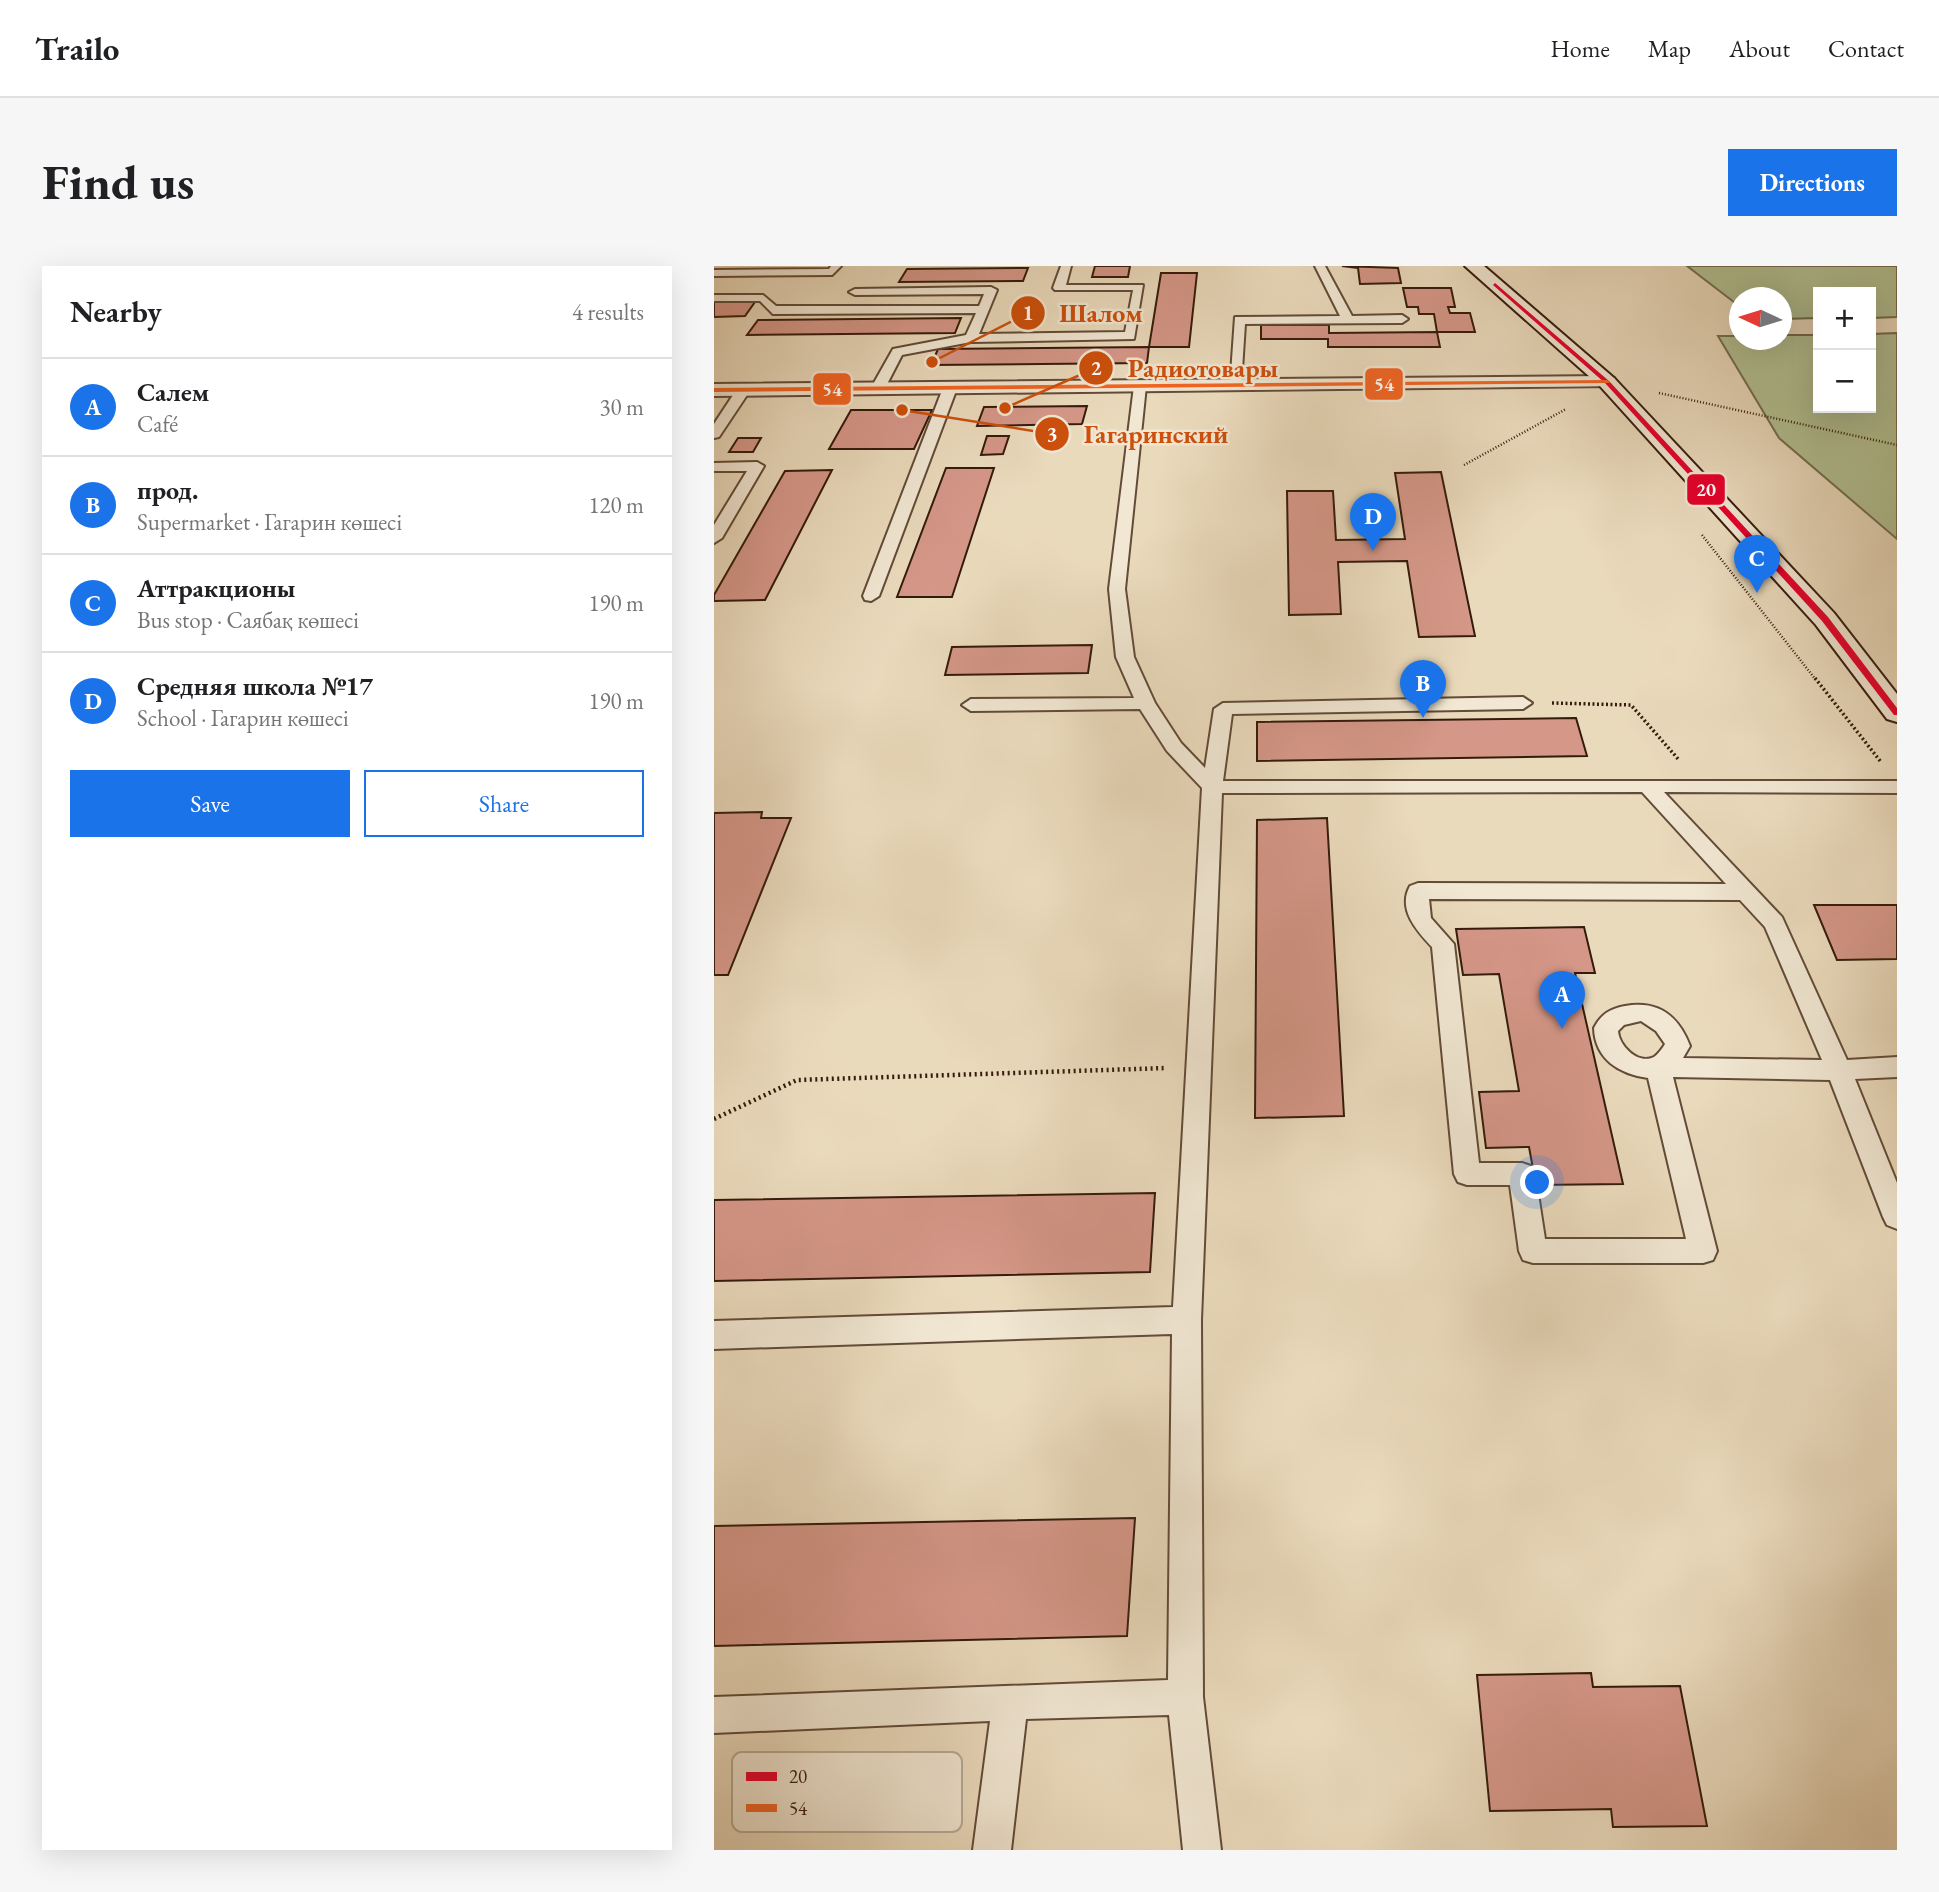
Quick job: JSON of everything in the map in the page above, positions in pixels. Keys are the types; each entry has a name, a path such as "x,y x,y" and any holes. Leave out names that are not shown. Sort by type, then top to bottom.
{"street":[{"path":"1475,266 1607,382 1825,619 1897,713"},
{"path":"714,390 1607,382"}],"lane":[{"path":"714,273 794,277 832,272 836,266"},
{"path":"878,388 897,352 971,338 1130,336 1139,287 1059,288 1066,266"},
{"path":"1320,266 1348,319"},
{"path":"855,292 991,290 971,338"},
{"path":"714,298 763,298 776,305 984,309"},
{"path":"1235,385 1239,320 1402,319"},
{"path":"1140,386 1117,589 1125,657 1146,703 1174,747 1212,787 1701,786 1893,779"},
{"path":"870,596 950,388"},
{"path":"714,434 744,390"},
{"path":"714,467 757,466 714,538"},
{"path":"971,705 1146,703"},
{"path":"1202,1850 1188,1748 1185,1697 1187,1320 1212,787 1223,709 1523,703"},
{"path":"1647,786 1774,923 1839,1070 1897,1217"},
{"path":"1745,892 1418,891 1420,919 1443,944 1467,1174 1522,1174 1533,1251 1703,1251 1658,1067 1839,1070 1897,1067"},
{"path":"714,1335 1187,1320"},
{"path":"714,1715 1185,1697"},
{"path":"992,1850 1010,1702"}],"path":[{"path":"1464,465 1586,399 1565,383"},
{"path":"1720,408 1897,445"},
{"path":"1700,533 1893,779"},
{"path":"1523,703 1631,705 1701,786"},
{"path":"714,1119 797,1080 1199,1067"}],"green space":[{"path":"1687,266 1897,266 1897,317 1876,318 1876,287 1813,287 1813,318 1792,319 1792,287 1729,287 1729,298"},
{"path":"1897,333 1897,539 1779,438 1718,336 1729,336 1729,350 1792,350 1792,335 1813,335 1813,413 1876,413 1876,334"}],"building":[{"path":"1095,266 1130,266 1128,277 1092,277"},
{"path":"1342,266 1398,268 1401,283 1360,284 1358,268"},
{"path":"1028,268 1023,281 899,282 907,269"},
{"path":"1161,273 1197,273 1189,347 1149,347"},
{"path":"1403,288 1451,288 1455,307 1448,307 1450,313 1470,313 1475,332 1437,332 1434,314 1419,314 1418,307 1407,307"},
{"path":"714,302 755,302 745,316 714,317"},
{"path":"961,318 955,333 747,335 758,320"},
{"path":"1261,325 1329,325 1329,333 1437,332 1440,347 1328,347 1328,339 1261,339"},
{"path":"1149,347 1147,363 931,365 938,349"},
{"path":"1087,406 1082,424 977,426 984,407"},
{"path":"851,410 932,410 914,449 829,449"},
{"path":"987,436 1009,436 1003,454 981,455"},
{"path":"738,438 761,438 753,452 729,452"},
{"path":"946,468 994,468 952,597 897,597"},
{"path":"832,470 765,600 714,601 714,595 785,471"},
{"path":"1441,472 1475,636 1419,637 1407,561 1338,562 1341,614 1289,615 1287,491 1333,491 1336,540 1405,539 1395,473"},
{"path":"1092,645 1088,673 945,675 952,647"},
{"path":"1576,718 1587,756 1257,761 1257,722"},
{"path":"762,812 761,818 791,818 728,975 714,975 714,813"},
{"path":"1327,818 1344,1116 1255,1118 1257,820"},
{"path":"1814,905 1897,905 1897,959 1837,960"},
{"path":"1584,927 1595,973 1575,973 1623,1184 1536,1185 1529,1147 1486,1148 1479,1092 1519,1091 1499,974 1463,975 1456,929"},
{"path":"1155,1193 1150,1272 714,1281 714,1200"},
{"path":"1135,1518 1127,1636 714,1646 714,1526"},
{"path":"1591,1673 1593,1687 1680,1686 1707,1826 1613,1827 1611,1809 1490,1811 1477,1675"}],"transit line":[{"name":"20","path":"1495,284 1607,382 1825,619 1897,713"},
{"name":"54","path":"714,390 1607,382"}],"place":[{"name":"Шалом","path":"932,362"},
{"name":"Радиотовары","path":"1005,408"},
{"name":"Гагаринский","path":"902,410"},
{"name":"Средняя школа №17","path":"1373,551"},
{"name":"Аттракционы","path":"1757,593"},
{"name":"прод.","path":"1423,718"},
{"name":"Салем","path":"1562,1029"}]}
